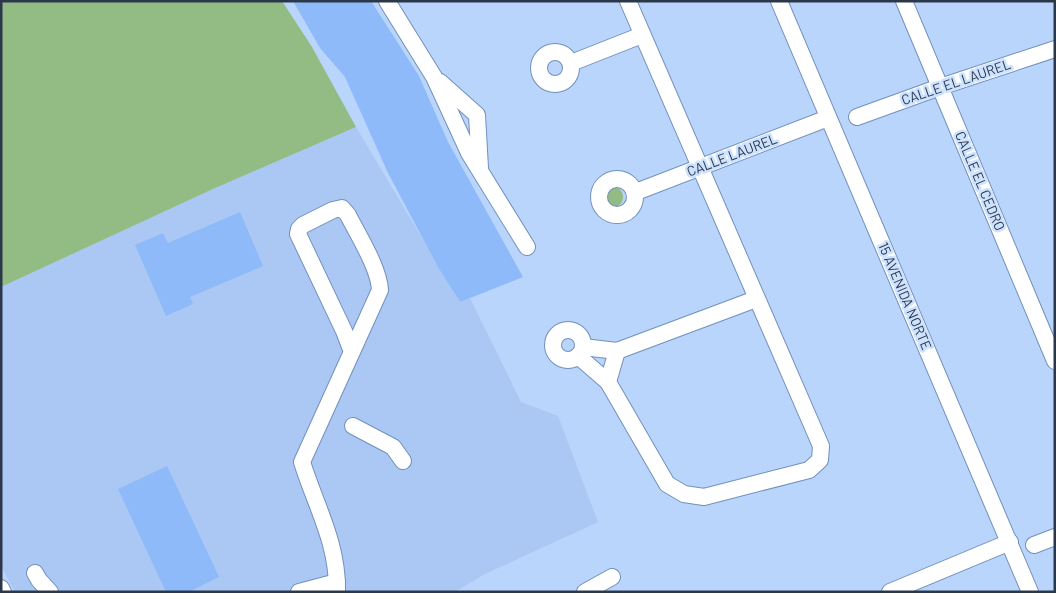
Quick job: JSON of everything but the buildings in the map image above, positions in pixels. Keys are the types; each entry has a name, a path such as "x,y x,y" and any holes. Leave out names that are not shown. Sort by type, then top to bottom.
{"street":[{"path":"387,1 434,77 470,153 527,246"},
{"path":"628,1 821,446 820,460 809,470 704,497 684,494 667,484 608,382 581,352 617,351 756,299"},
{"name":"15 AVENIDA NORTE","path":"779,1 1030,592"},
{"name":"CALLE EL CEDRO","path":"904,1 1055,362"},
{"path":"571,63 642,35"},
{"name":"CALLE EL LAUREL","path":"857,117 1055,49"},
{"path":"434,77 477,115 480,170"},
{"name":"CALLE LAUREL","path":"636,192 828,118"},
{"path":"299,592 337,587 335,556 328,530 302,462 352,352 380,290 380,281 348,215 342,208 333,210 303,225 299,229 298,234 352,352"},
{"path":"608,382 617,351"},
{"path":"353,426 393,447 403,461"},
{"path":"1034,545 1055,537"},
{"path":"890,592 1010,542"},
{"path":"35,573 50,592"},
{"path":"585,592 612,576"},
{"path":"1,588 3,592"}],"shaded area":[{"path":"356,127 460,302 470,298 521,402 558,416 598,522 483,575 455,592 15,592 1,566 1,287 213,189"}],"green space":[{"path":"1,1 282,1 312,47 356,127 213,189 1,287"},
{"path":"612,186 620,189 623,197 620,205 612,208 604,205 601,197 604,189"}]}
